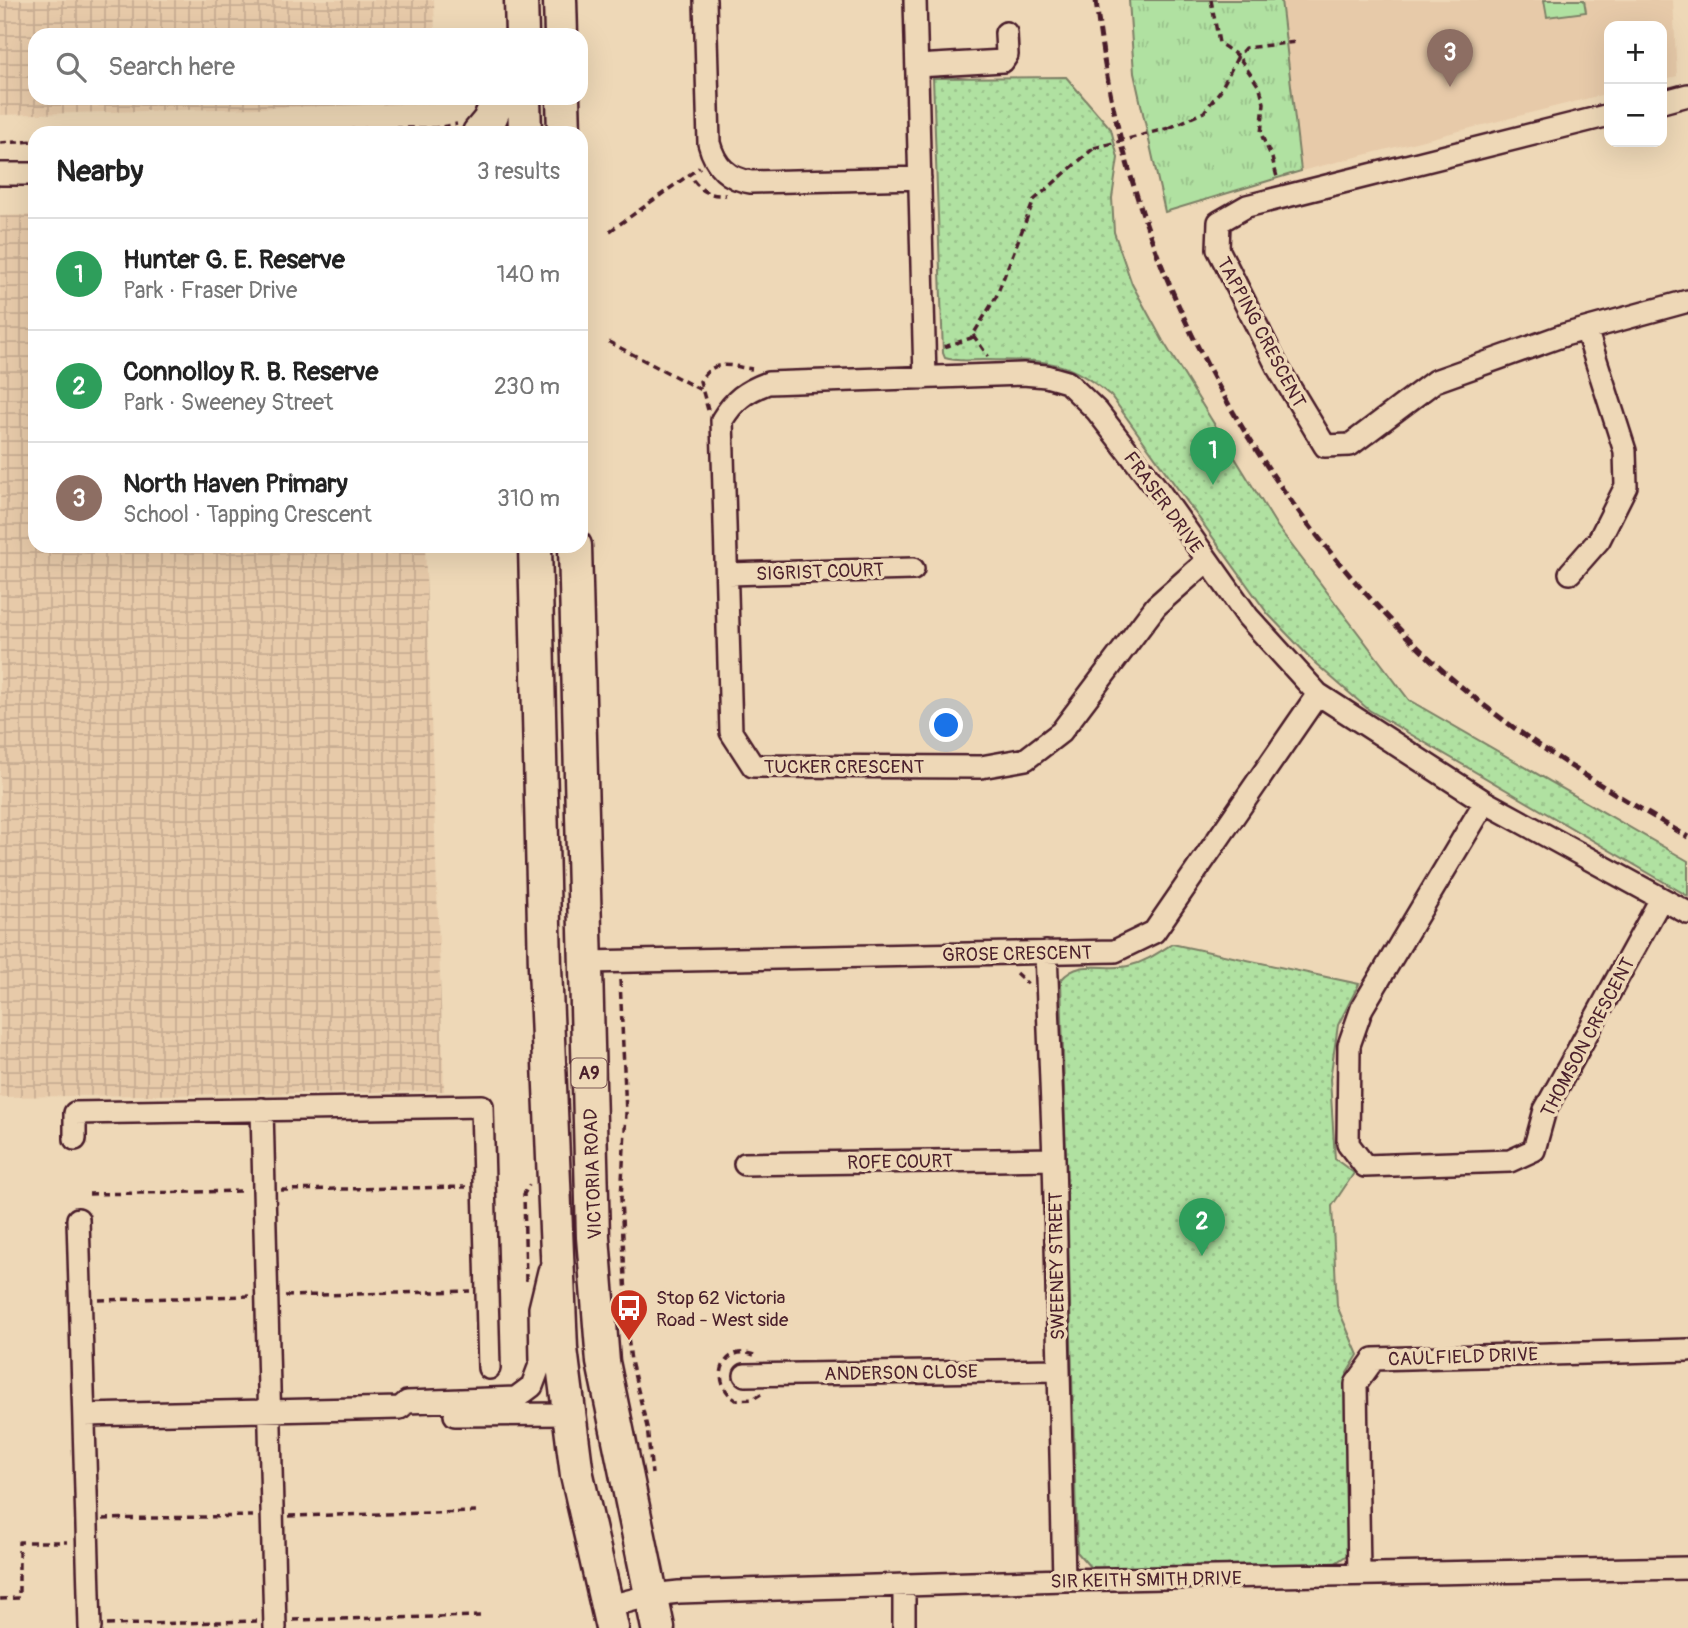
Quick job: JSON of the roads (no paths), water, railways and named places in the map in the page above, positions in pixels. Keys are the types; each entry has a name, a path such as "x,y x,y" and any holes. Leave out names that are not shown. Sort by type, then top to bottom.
{"highway":[{"path":"560,0 561,28"},
{"path":"474,126 489,121 496,105"},
{"path":"524,105 525,126"},
{"path":"563,105 564,126"},
{"name":"VICTORIA ROAD","path":"535,553 545,967 561,1349 577,1475 609,1617"},
{"name":"VICTORIA ROAD","path":"575,553 593,1237 603,1362 658,1628"},
{"path":"569,1414 603,1362"}],"street":[{"path":"705,0 708,124 713,158 724,172 737,180 751,182 920,178"},
{"path":"915,0 925,378"},
{"path":"917,66 1003,61 1007,55 1006,33"},
{"path":"1667,101 1688,96"},
{"name":"TAPPING CRESCENT","path":"1604,116 1247,206 1219,222 1218,249 1278,368 1325,446 1350,445 1435,381 1586,329 1688,301"},
{"path":"0,174 28,174"},
{"path":"1570,573 1599,540 1626,486 1625,451 1586,329"},
{"name":"FRASER DRIVE","path":"925,378 1023,374 1046,376 1067,382 1097,411 1158,490 1248,617 1318,694 1485,802 1688,913"},
{"name":"TUCKER CRESCENT","path":"925,378 768,383 751,389 733,402 722,420 731,732 753,766 981,767 1026,759 1061,732 1156,606 1207,561"},
{"name":"SIGRIST COURT","path":"727,574 913,569"},
{"name":"GROSE CRESCENT","path":"586,962 621,973 1115,951 1154,932 1318,694"},
{"name":"THOMSON CRESCENT","path":"1485,802 1362,1008 1349,1045 1348,1144 1365,1166 1510,1161 1534,1150 1545,1110 1661,899"},
{"name":"SWEENEY STREET","path":"1046,952 1064,1580"},
{"path":"75,1139 75,1113 482,1106 489,1368"},
{"path":"262,1109 275,1628"},
{"name":"ROFE COURT","path":"745,1164 1054,1159"},
{"path":"78,1219 90,1628"},
{"path":"400,1408 407,1402 516,1398 532,1386 541,1362 540,1308 556,1245"},
{"name":"CAULFIELD DRIVE","path":"1359,1574 1356,1384 1374,1359 1688,1350"},
{"name":"ANDERSON CLOSE","path":"745,1375 1057,1370"},
{"path":"84,1415 400,1408 409,1415 569,1414"},
{"name":"SIR KEITH SMITH DRIVE","path":"609,1617 652,1595 679,1592 1064,1580 1688,1568"},
{"path":"904,1586 904,1628"}],"railway":[{"path":"1096,0 1111,95 1134,187 1167,278 1207,365 1255,448 1311,527 1372,601 1440,668 1468,693 1528,738 1688,837"}],"place":[{"name":"North Haven Primary","path":"1450,87"},
{"name":"Hunter G. E. Reserve","path":"1213,485"},
{"name":"Connolloy R. B. Reserve","path":"1202,1256"},
{"name":"Stop 62 Victoria Road - West side","path":"629,1342"}]}
